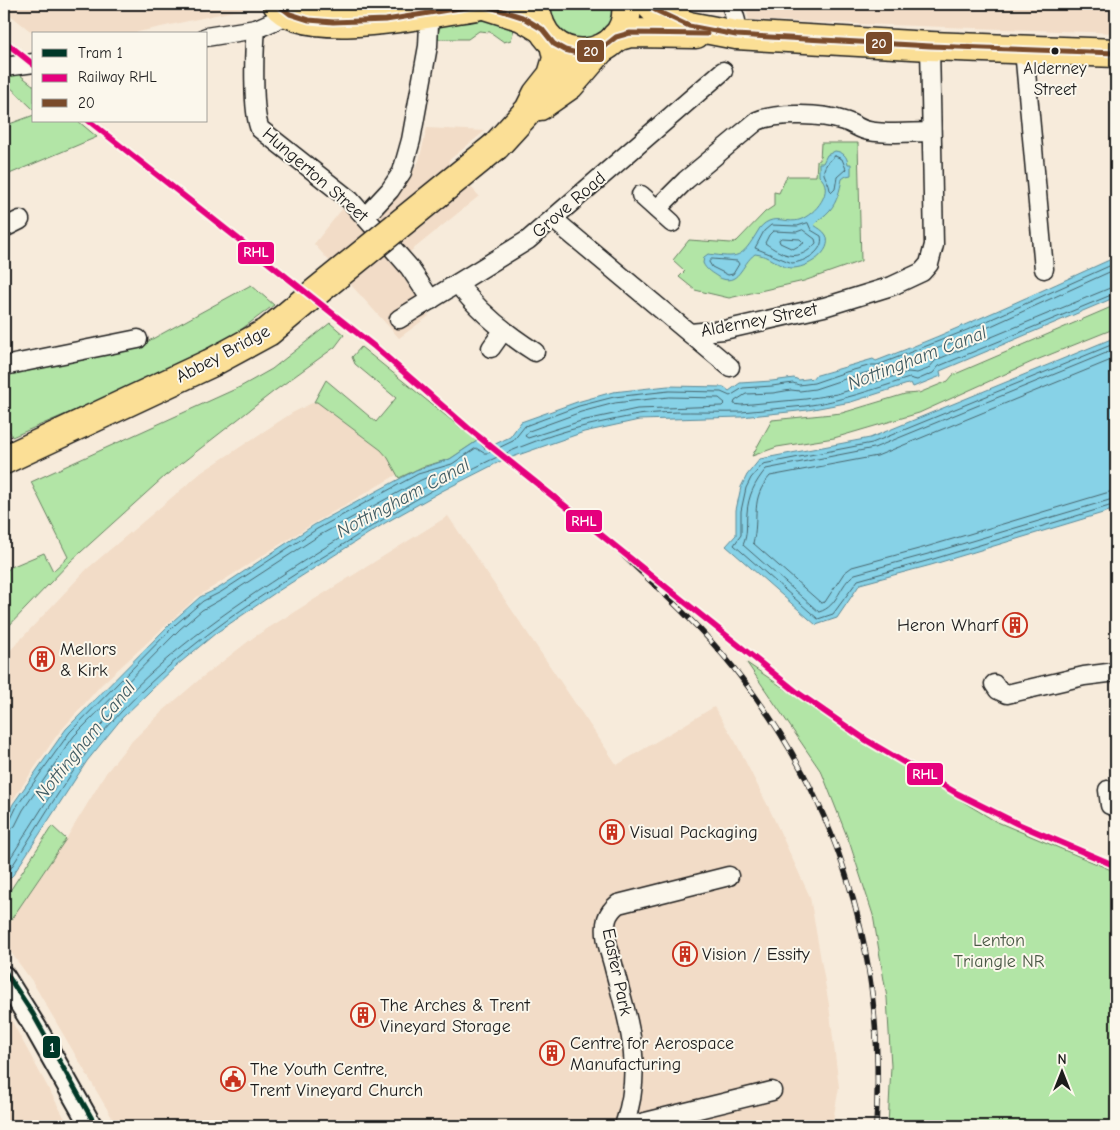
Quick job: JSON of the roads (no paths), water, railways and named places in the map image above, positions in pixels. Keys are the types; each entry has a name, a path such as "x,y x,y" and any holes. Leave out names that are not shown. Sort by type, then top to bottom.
{"main road":[{"path":"284,9 316,22 360,12 382,21 484,4 544,26 565,50 577,53 589,52 630,33 732,28"},
{"name":"Abbey Bridge","path":"529,110 542,106 570,85 623,24 626,4"},
{"path":"649,4 670,18 689,26 732,28 786,38 1116,53"},
{"name":"Abbey Bridge","path":"4,460 210,363 268,332 496,146 529,110 537,94 552,76 556,58 544,26"}],"street":[{"path":"731,4 732,28"},
{"path":"208,37 256,29 284,9"},
{"path":"365,216 390,190 402,172 411,140 428,46 429,24 424,15"},
{"name":"Hungerton Street","path":"256,29 254,47 256,113 260,129 350,200 409,267 431,300"},
{"name":"Alderney Street","path":"690,333 724,330 824,308 892,286 922,272 929,264 934,245 930,46"},
{"path":"1024,50 1044,269"},
{"path":"4,67 32,63"},
{"name":"Grove Road","path":"399,319 528,240 723,70"},
{"path":"657,209 686,180 757,121 765,118 788,115 833,118 867,131 931,132"},
{"path":"641,195 672,223"},
{"name":"Alderney Street","path":"553,219 730,367"},
{"path":"4,228 20,220"},
{"path":"458,284 468,298 503,331 534,352"},
{"path":"491,348 503,331"},
{"path":"4,366 138,339"},
{"path":"994,684 998,690 1007,694 1084,676 1116,672"},
{"path":"1108,790 1110,805 1116,807"},
{"name":"Easter Park","path":"624,1126 630,1110 633,1054 631,1035 608,944 606,920 609,913 618,904 729,876"},
{"path":"4,977 91,1126"},
{"path":"629,1126 772,1091"}],"water":[{"path":"835,151 842,153 846,157 848,164 851,164 851,175 842,179 838,196 832,207 814,225 825,233 827,241 826,247 817,258 804,266 791,268 782,266 765,256 755,254 735,277 725,280 706,268 703,263 704,257 708,254 733,256 743,252 760,228 767,222 772,220 799,220 817,208 824,195 825,188 824,182 819,176 819,163 823,163 827,155"},
{"name":"Nottingham Canal","path":"1116,257 1116,297 940,371 941,376 913,387 911,383 851,402 808,410 741,417 639,420 584,432 501,461 385,523 216,633 176,666 122,718 87,761 13,875 4,884 4,823 13,804 66,729 173,621 200,597 219,588 314,525 416,470 450,459 477,441 485,449 510,437 521,422 577,402 613,392 668,386 724,387 729,391 740,383 814,378 814,376 873,359 876,361 937,337"},
{"path":"1116,337 1116,509 931,565 860,584 837,618 816,625 726,546 736,535 736,510 741,487 747,475 760,459 870,438"}],"railway":[{"path":"610,543 689,619 733,667 770,718 802,771 828,826 848,883 863,941 873,1001 877,1063 876,1126"}],"tram line":[{"name":"1","path":"4,970 33,1014 96,1126"}],"rail line":[{"name":"RHL","path":"4,41 32,63"},
{"name":"RHL","path":"90,122 375,347 468,428 798,693 866,740 958,794 1018,824 1116,866"}],"place":[{"name":"Alderney Street","path":"1055,51"},
{"name":"Heron Wharf","path":"1015,625"},
{"name":"Mellors & Kirk","path":"42,659"},
{"name":"Visual Packaging","path":"612,832"},
{"name":"Vision / Essity","path":"685,954"},
{"name":"The Arches & Trent Vineyard Storage","path":"363,1015"},
{"name":"Centre for Aerospace Manufacturing","path":"552,1053"},
{"name":"The Youth Centre, Trent Vineyard Church","path":"233,1079"}],"park label":[{"name":"Lenton Triangle NR","path":"999,950"}]}
